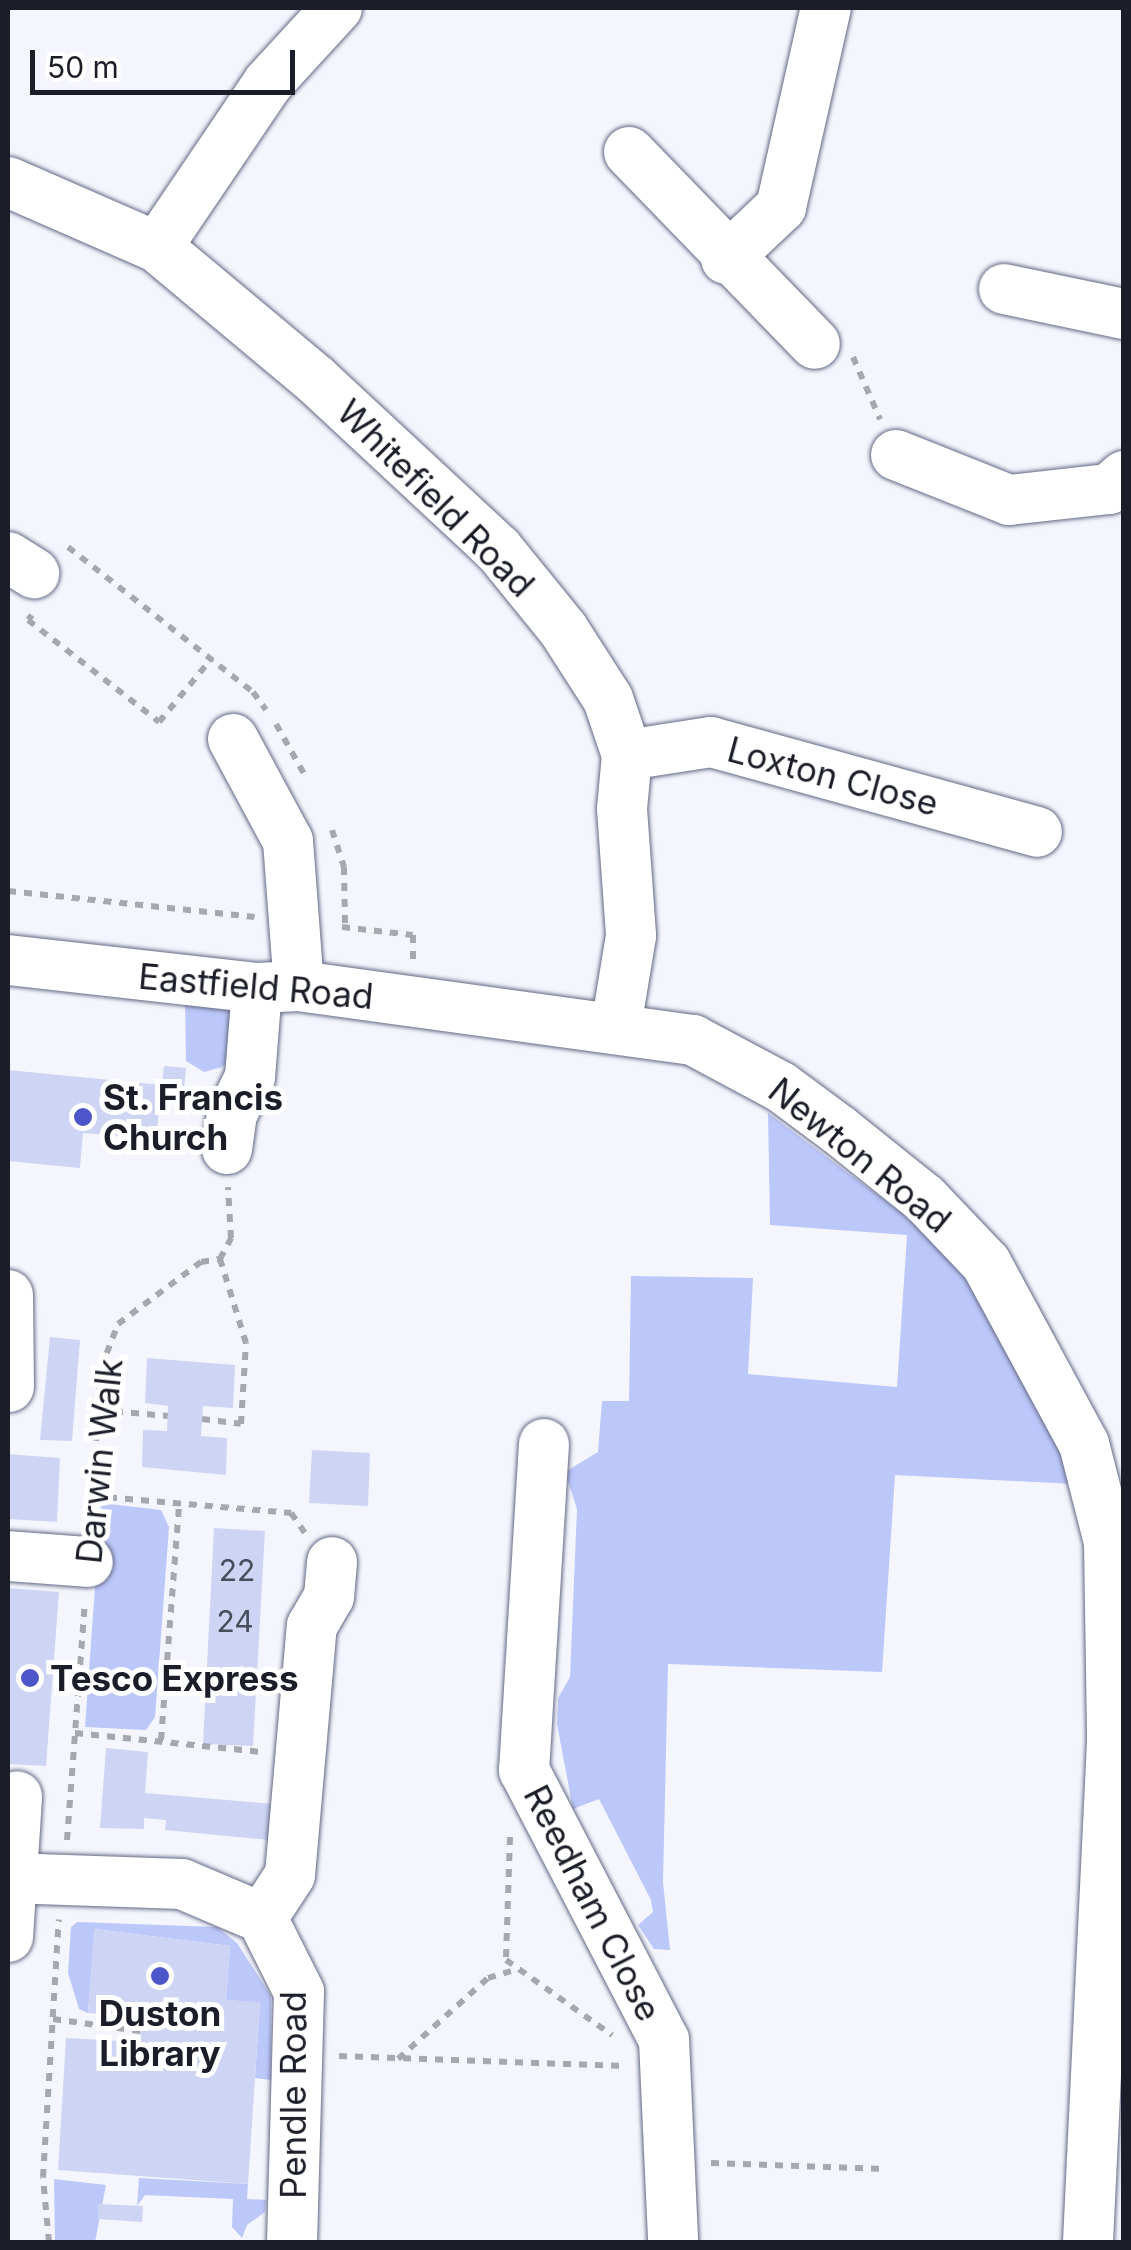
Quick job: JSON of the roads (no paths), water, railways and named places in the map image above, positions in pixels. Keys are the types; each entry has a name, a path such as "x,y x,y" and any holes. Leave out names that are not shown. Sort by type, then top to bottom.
{"street":[{"path":"157,246 268,83 337,8"},
{"path":"726,259 781,207 826,8"},
{"path":"629,152 726,259 815,344"},
{"name":"Whitefield Road","path":"8,182 157,246 316,380 498,548 599,684 628,755 622,809 630,936 616,1027"},
{"path":"1004,289 1124,314"},
{"path":"896,455 1009,500 1109,490 1124,476"},
{"path":"227,1150 232,1114 250,1077 294,921 288,841 233,739"},
{"name":"Loxton Close","path":"628,755 711,742 1037,832"},
{"name":"Eastfield Road","path":"8,960 504,1014"},
{"name":"Newton Road","path":"504,1014 692,1040 781,1087 924,1198 986,1263 1104,1434 1118,1743 1088,2242"},
{"path":"8,1294 10,1387"},
{"name":"Reedham Close","path":"544,1444 524,1770 664,2040 662,2070 674,2242"},
{"path":"8,1556 88,1562"},
{"path":"9,1878 62,1895 182,1884 262,1918 290,1875 312,1626 329,1597 332,1562"},
{"path":"8,1937 17,1796"},
{"name":"Pendle Road","path":"262,1918 300,1992 292,2242"}],"place":[{"name":"St. Francis Church","path":"83,1117"},
{"name":"Tesco Express","path":"30,1678"},
{"name":"Duston Library","path":"160,1976"}]}
